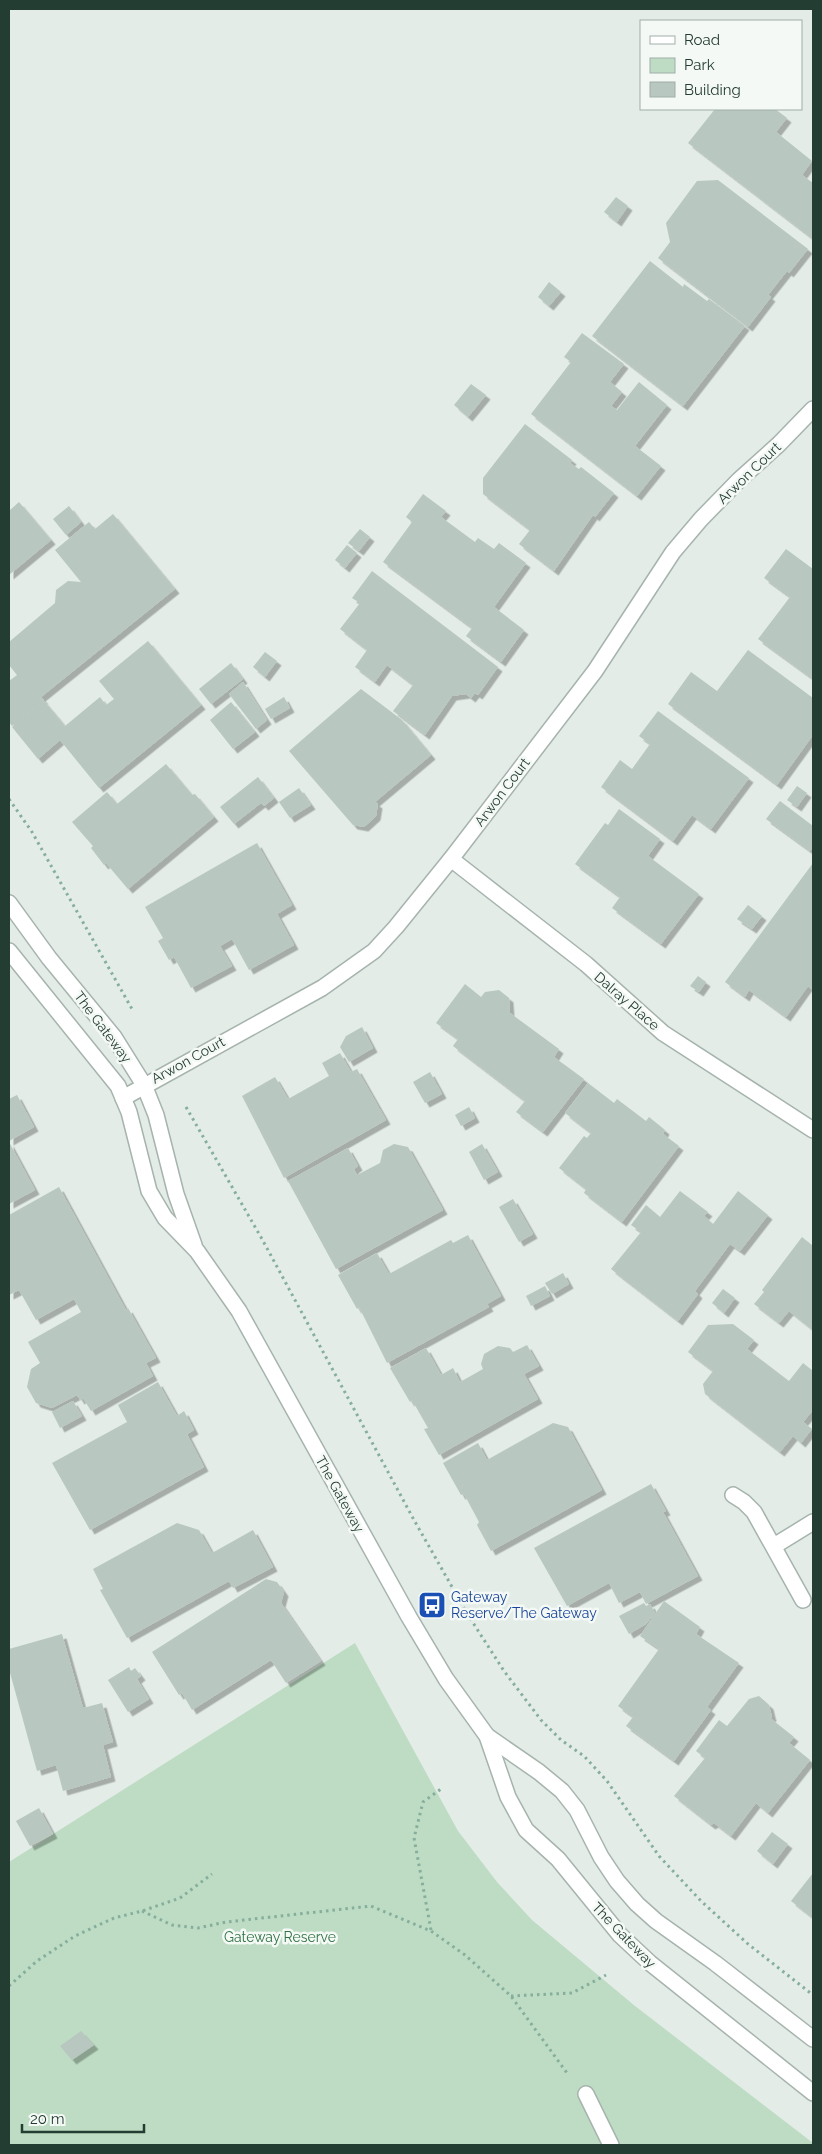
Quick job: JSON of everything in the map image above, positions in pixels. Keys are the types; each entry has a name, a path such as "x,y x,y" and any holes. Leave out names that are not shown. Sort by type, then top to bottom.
{"street":[{"name":"Arwon Court","path":"123,1098 322,988 349,971 374,951 396,927 451,858 595,671 674,552 701,519 813,409"},
{"name":"Dalray Place","path":"451,858 572,952 664,1033 813,1130"},
{"name":"The Gateway","path":"10,908 114,1037 144,1085 156,1115 176,1194 197,1251"},
{"name":"The Gateway","path":"9,951 118,1086 129,1112 149,1190 165,1218 197,1251 239,1311 432,1656 487,1736 508,1797 526,1830 558,1859 620,1935 650,1963 813,2092"},
{"path":"733,1494 754,1512 803,1600"},
{"path":"774,1546 813,1522"},
{"name":"The Gateway","path":"487,1736 539,1772 562,1791 577,1810 600,1857 637,1904 656,1921 715,1963 813,2039"},
{"path":"586,2094 611,2145"}],"path":[{"path":"9,799 32,832 133,1012"},
{"path":"167,1072 262,1239 414,1520 468,1615 504,1671 541,1720 561,1740 584,1756 607,1781 665,1863 701,1901 748,1944 813,1995"},
{"path":"431,1931 414,1838 423,1802 440,1789"},
{"path":"9,1986 37,1961 75,1936 114,1918 180,1898 212,1874"},
{"path":"142,1911 172,1925 198,1928 226,1922 372,1906 431,1931 465,1955 511,1996 558,2062 586,2094"},
{"path":"511,1996 572,1993 606,1975"}],"green space":[{"name":"Gateway Reserve","path":"355,1643 458,1831 497,1882 532,1920 635,2006 813,2143 813,2145 9,2145 9,1862"}],"building":[{"path":"714,110 776,110 787,118 776,132 812,161 802,175 813,183 813,239 688,143"},
{"path":"718,180 808,249 768,295 771,297 748,327 658,258 670,242 666,223 697,181"},
{"path":"616,197 628,206 617,222 604,212"},
{"path":"650,261 683,287 684,284 707,301 709,299 745,326 683,406 592,336"},
{"path":"549,282 561,292 549,306 538,297"},
{"path":"582,333 624,364 610,382 622,392 611,406 617,410 639,382 667,405 635,446 661,466 637,496 531,414 571,362 564,357"},
{"path":"471,384 486,395 468,417 454,405"},
{"path":"525,424 572,460 570,463 579,469 581,467 614,493 595,517 593,515 554,571 519,544 530,530 483,494 483,478"},
{"path":"423,494 446,511 441,517 475,542 478,538 494,549 499,543 526,563 494,607 524,630 501,662 466,636 472,628 383,562 412,522 406,517"},
{"path":"19,502 51,540 9,575 9,511"},
{"path":"69,506 81,522 66,535 53,519"},
{"path":"113,514 175,589 41,697 44,700 12,726 9,722 9,681 17,675 9,665 9,642 55,603 56,590 68,581 81,582 55,550 89,522 95,529"},
{"path":"360,529 370,537 359,551 348,543"},
{"path":"347,545 357,553 345,568 335,560"},
{"path":"786,549 813,569 813,679 758,639 790,597 764,578"},
{"path":"372,571 498,667 478,695 475,693 471,698 466,694 452,696 425,735 393,711 413,685 387,665 375,682 355,667 367,650 340,629 360,603 352,598"},
{"path":"148,641 201,705 99,788 60,740 38,759 12,727 44,701 65,726 100,697 106,705 114,699 99,681"},
{"path":"748,650 813,698 813,735 777,785 668,704 691,672 717,691"},
{"path":"265,652 277,661 265,677 253,667"},
{"path":"231,663 243,679 211,704 199,689"},
{"path":"243,682 267,720 256,729 229,694"},
{"path":"361,689 402,720 431,755 375,802 378,804 376,816 364,827 353,825 289,751"},
{"path":"284,697 290,708 271,719 265,709"},
{"path":"231,702 255,732 233,749 210,720"},
{"path":"658,711 749,778 711,829 692,815 673,841 601,787 620,760 632,769 650,744 639,736"},
{"path":"166,764 192,795 195,794 214,817 128,889 106,863 104,865 91,848 93,846 72,822 107,792 117,804"},
{"path":"258,777 274,798 264,806 261,803 234,824 220,807"},
{"path":"797,786 807,793 797,807 787,800"},
{"path":"299,788 311,805 290,818 279,802"},
{"path":"780,801 813,826 813,846 810,851 766,819"},
{"path":"619,809 660,839 648,856 699,894 661,944 612,908 620,897 575,864 605,823 608,825"},
{"path":"257,843 292,905 277,914 294,945 249,970 232,939 220,946 232,966 191,988 174,957 169,960 158,941 163,938 145,907"},
{"path":"813,863 813,991 808,986 786,1017 749,990 745,997 725,982"},
{"path":"748,905 762,916 752,929 737,919"},
{"path":"698,976 706,982 699,992 690,986"},
{"path":"465,984 481,997 485,992 499,990 509,998 510,1013 559,1049 554,1057 584,1079 543,1132 516,1112 525,1101 453,1046 458,1039 436,1023"},
{"path":"362,1027 373,1048 349,1062 340,1047 346,1036"},
{"path":"340,1053 351,1072 357,1069 386,1120 284,1178 242,1096 275,1077 288,1099 329,1076 322,1063"},
{"path":"430,1072 442,1094 425,1103 413,1082"},
{"path":"588,1083 614,1103 617,1099 646,1121 649,1117 665,1130 663,1134 679,1146 622,1222 584,1193 586,1189 559,1168 584,1136 587,1138 591,1133 565,1113"},
{"path":"17,1095 34,1127 9,1141 9,1099"},
{"path":"469,1107 475,1118 461,1126 455,1115"},
{"path":"9,1142 35,1190 9,1204"},
{"path":"394,1144 408,1147 443,1210 336,1269 288,1181 348,1148 358,1166 354,1169 357,1175 380,1163 383,1150"},
{"path":"482,1144 498,1172 484,1180 469,1152"},
{"path":"59,1187 126,1310 128,1308 156,1358 146,1363 153,1376 91,1411 83,1398 80,1400 77,1395 52,1408 36,1403 27,1387 31,1369 40,1363 28,1342 81,1312 74,1299 36,1320 19,1290 9,1295 9,1215"},
{"path":"680,1191 708,1212 704,1216 713,1224 738,1191 768,1215 740,1251 730,1244 695,1291 698,1294 678,1321 611,1269 641,1232 631,1225 646,1205 660,1217"},
{"path":"513,1199 533,1234 519,1242 499,1207"},
{"path":"468,1235 501,1296 487,1304 489,1307 387,1363 359,1307 357,1309 338,1275 377,1253 389,1274 451,1240 453,1243"},
{"path":"802,1237 813,1246 813,1330 789,1311 779,1323 754,1304 764,1292 762,1290"},
{"path":"563,1273 569,1284 552,1294 545,1283"},
{"path":"545,1286 550,1296 531,1306 526,1296"},
{"path":"723,1289 735,1298 724,1313 712,1303"},
{"path":"733,1324 754,1340 747,1349 789,1381 803,1363 813,1371 813,1410 803,1422 812,1429 801,1443 793,1436 780,1452 705,1394 703,1384 713,1371 688,1352 708,1325"},
{"path":"527,1345 539,1366 524,1374 538,1399 439,1455 424,1429 428,1428 390,1368 426,1348 441,1375 453,1368 460,1382 483,1369 481,1364 484,1354 498,1346 510,1348 513,1352"},
{"path":"158,1382 177,1416 184,1411 194,1430 187,1434 204,1467 90,1530 52,1463 127,1422 118,1405"},
{"path":"73,1401 82,1416 60,1428 52,1412"},
{"path":"553,1423 568,1427 602,1490 491,1551 477,1525 479,1522 464,1494 461,1495 443,1463 478,1443 487,1460"},
{"path":"651,1484 666,1511 663,1512 698,1576 646,1604 640,1592 619,1603 609,1583 567,1606 534,1548"},
{"path":"177,1523 199,1530 212,1553 253,1530 273,1567 233,1588 229,1581 127,1638 100,1590 103,1589 93,1569"},
{"path":"266,1579 277,1582 284,1592 281,1603 321,1661 286,1683 271,1660 192,1710 182,1693 179,1695 152,1652"},
{"path":"664,1601 700,1627 696,1634 739,1663 707,1707 711,1710 674,1761 626,1726 633,1717 618,1706 659,1649 640,1636"},
{"path":"644,1603 646,1606 650,1604 655,1613 646,1624 629,1634 619,1616"},
{"path":"62,1634 83,1708 102,1703 113,1742 103,1745 111,1777 63,1791 56,1765 37,1771 9,1669 9,1649"},
{"path":"129,1667 131,1671 135,1668 141,1676 137,1679 149,1699 128,1712 108,1680"},
{"path":"759,1696 769,1705 772,1717 770,1718 794,1737 789,1743 810,1760 768,1813 756,1803 731,1836 714,1823 711,1825 674,1796 705,1758 696,1751 719,1720 727,1726 749,1699"},
{"path":"39,1808 53,1834 30,1846 16,1821"},
{"path":"772,1832 788,1844 773,1864 757,1851"},
{"path":"813,1873 813,1918 791,1901"},
{"path":"81,2031 94,2045 72,2060 60,2046"}],"place":[{"name":"Gateway Reserve/The Gateway","path":"432,1605"}]}
